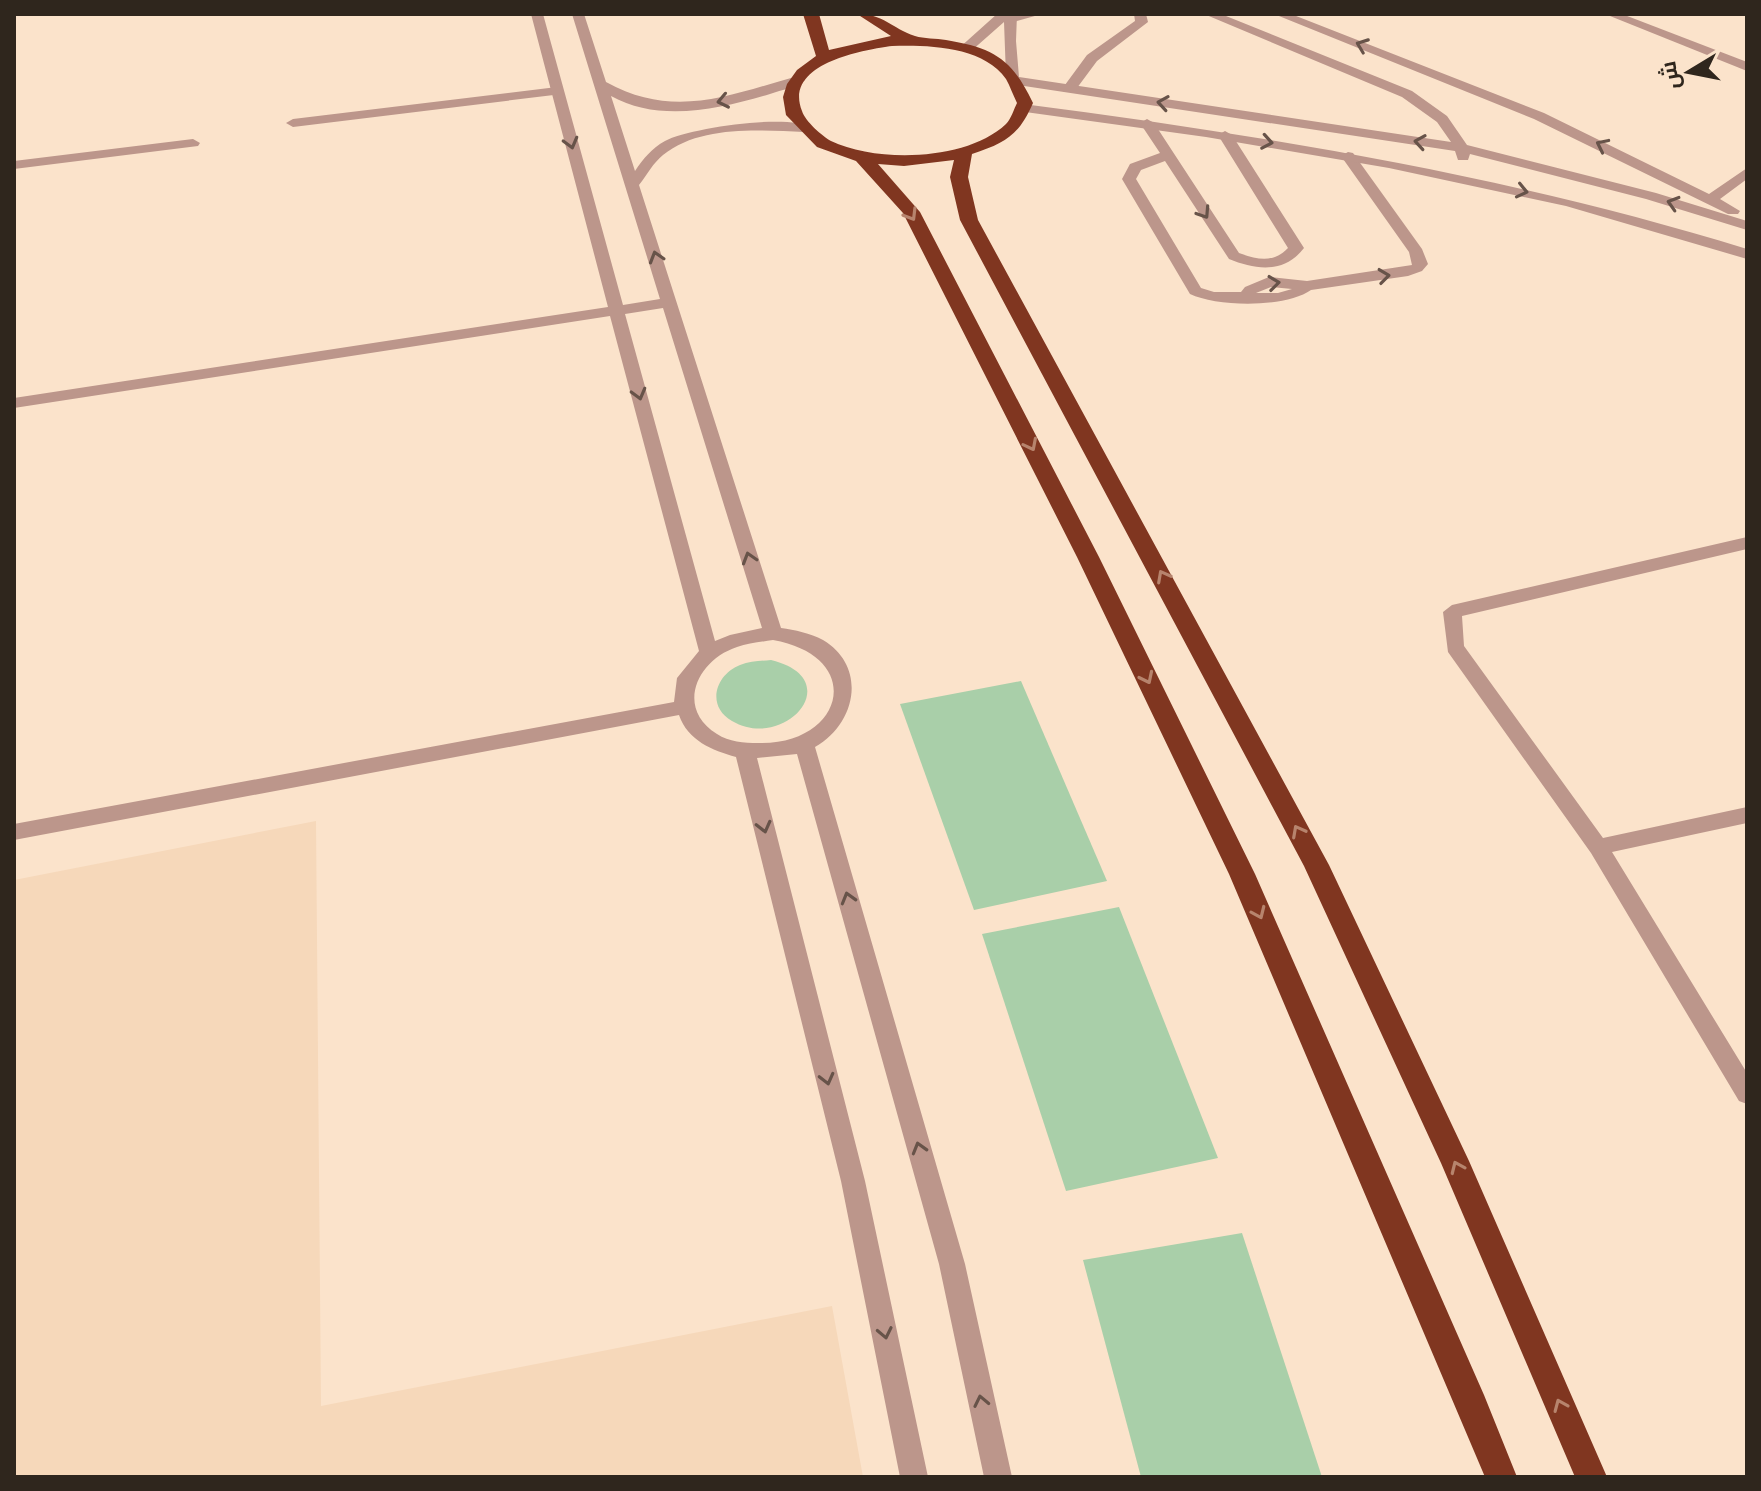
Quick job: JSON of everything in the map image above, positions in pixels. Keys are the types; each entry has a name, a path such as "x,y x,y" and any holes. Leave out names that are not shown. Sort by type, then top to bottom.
{"highway":[{"path":"811,14 824,58"},
{"path":"865,14 888,29 916,41"},
{"path":"916,41 965,49 995,62 1015,78 1023,98 1023,108 1014,126 1005,134 964,154 918,161 861,156 824,143 804,128 791,106 793,88 824,58 863,45 916,41"},
{"path":"964,154 959,177 969,220 1316,865 1455,1161 1591,1477"},
{"path":"861,156 911,212 1088,557 1229,847 1461,1377 1501,1477"}],"street":[{"path":"537,14 708,650"},
{"path":"578,14 773,633"},
{"path":"965,49 1009,16 1036,14"},
{"path":"1069,89 1092,58 1142,22 1140,14"},
{"path":"1210,14 1407,94 1442,119 1462,148 1465,178"},
{"path":"1280,14 1539,116 1747,217"},
{"path":"1611,14 1747,67"},
{"path":"1009,16 1009,41 1015,78 1069,89 1462,148 1651,196 1747,226"},
{"path":"601,85 638,103 691,106 756,94 798,80"},
{"path":"293,123 557,91"},
{"path":"1023,108 1225,135 1465,178 1634,220 1747,254"},
{"path":"1147,123 1234,256 1263,264 1289,258 1296,248 1290,236 1225,135"},
{"path":"633,183 657,153 683,139 750,127 804,128"},
{"path":"14,165 193,143"},
{"path":"1167,155 1135,167 1129,179 1195,291 1220,299 1281,298 1307,286 1403,273 1417,268 1420,264 1417,252 1348,156"},
{"path":"1710,200 1747,172"},
{"path":"14,403 670,302"},
{"path":"1747,543 1452,612 1455,647 1598,847 1747,1094"},
{"path":"773,633 797,637 818,646 833,660 843,677 845,695 838,714 824,731 785,750 745,752 723,746 705,736 692,723 684,707 683,689 688,672 708,650 746,635 773,633"},
{"path":"14,832 684,707"},
{"path":"804,743 952,1264 998,1477"},
{"path":"745,752 853,1181 914,1477"},
{"path":"1598,847 1747,815"}],"shaded area":[{"path":"316,821 321,1406 832,1306 863,1477 14,1477 14,880"}],"green space":[{"path":"771,660 794,669 805,682 807,696 801,709 788,720 771,727 752,728 732,721 719,707 717,691 720,683 740,665"},
{"path":"1021,681 1107,881 974,910 900,704"},
{"path":"1119,907 1218,1158 1066,1191 982,934"},
{"path":"1242,1233 1322,1477 1141,1477 1083,1260"}]}
